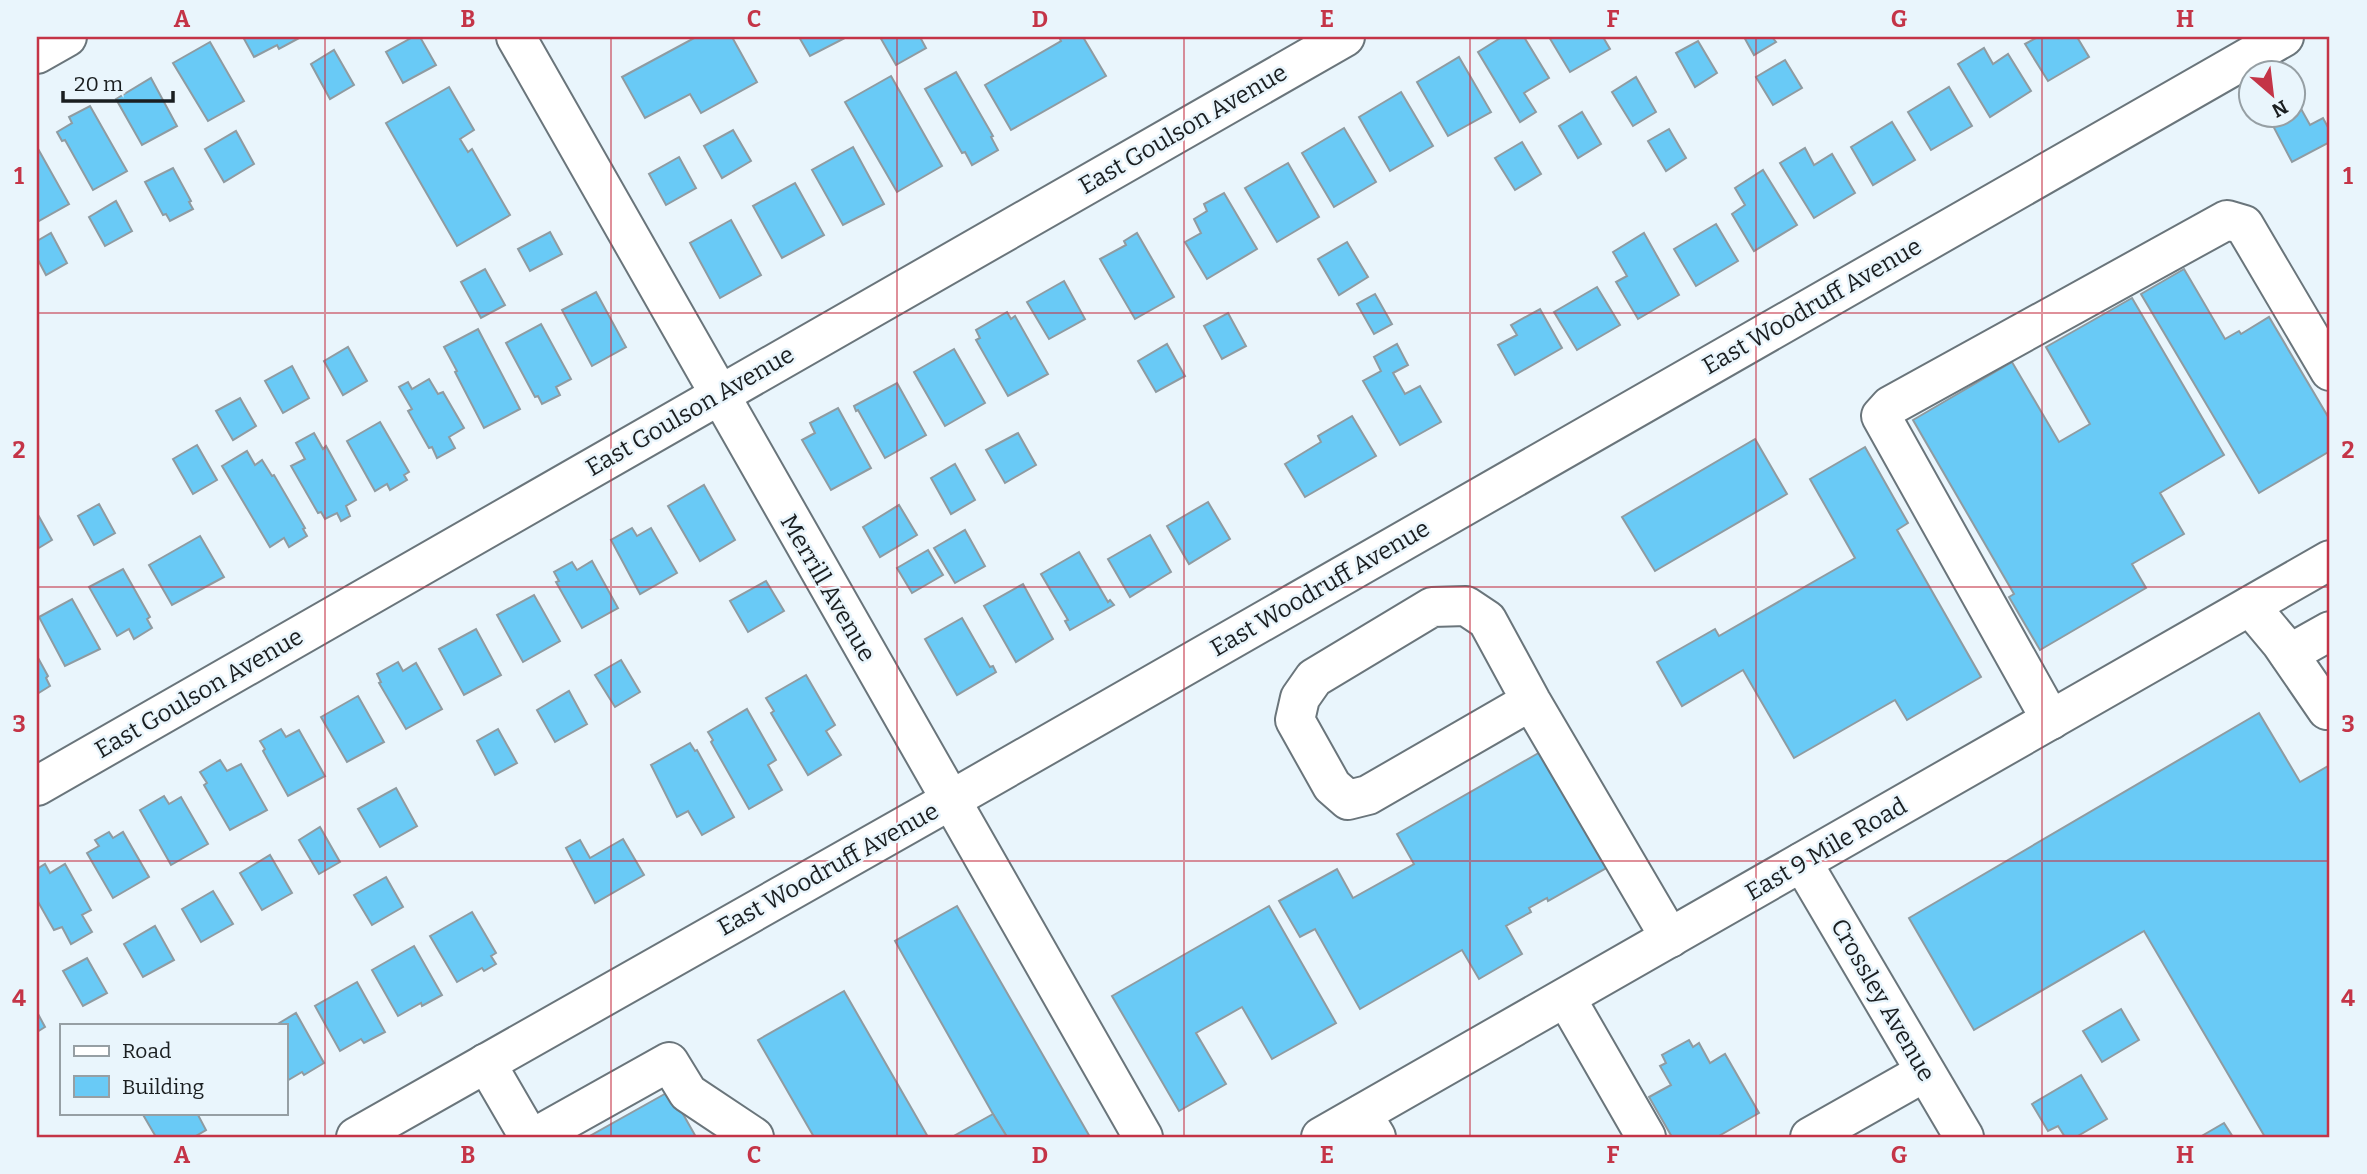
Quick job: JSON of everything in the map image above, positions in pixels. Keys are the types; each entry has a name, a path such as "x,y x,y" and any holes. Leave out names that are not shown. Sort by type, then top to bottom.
{"street":[{"path":"37,54 67,37"},
{"name":"Merrill Avenue","path":"516,37 949,801 1143,1137"},
{"name":"East Goulson Avenue","path":"37,786 1345,37"},
{"name":"East Woodruff Avenue","path":"356,1137 2284,37"},
{"path":"2051,720 1881,416 1890,406 2227,220 2244,225 2330,371"},
{"name":"East 9 Mile Road","path":"1321,1137 1369,1125 1566,998 2330,559"},
{"path":"1531,701 1368,795 1348,800 1332,786 1295,720 1300,698 1314,678 1432,607 1465,606 1487,620 1531,701 1670,939"},
{"path":"2250,606 2289,654 2327,710"},
{"path":"2289,654 2330,631"},
{"name":"Crossley Avenue","path":"1802,862 1964,1137"},
{"path":"1566,998 1646,1137"},
{"path":"535,1137 669,1062 688,1093 754,1137"},
{"path":"486,1063 529,1137"},
{"path":"1810,1137 1926,1072"}],"building":[{"path":"243,37 301,37 279,49 277,45 254,57"},
{"path":"413,37 420,37 436,65 403,83 386,52"},
{"path":"696,37 732,37 757,82 701,113 690,94 645,118 622,77"},
{"path":"799,37 844,37 845,38 810,56"},
{"path":"880,37 920,37 926,48 896,65"},
{"path":"1059,37 1083,37 1106,76 1011,130 985,85 1061,41"},
{"path":"1502,37 1524,37 1549,78 1524,93 1536,112 1520,122 1478,52"},
{"path":"1549,37 1603,37 1610,49 1570,72"},
{"path":"1744,37 1772,37 1776,42 1754,55"},
{"path":"2038,37 2077,37 2089,57 2048,81 2025,44"},
{"path":"1698,41 1717,73 1695,87 1676,53"},
{"path":"210,42 244,101 208,121 173,63"},
{"path":"1984,48 1993,64 2008,54 2031,91 1990,117 1958,64"},
{"path":"334,50 354,85 330,99 311,64"},
{"path":"1459,57 1491,112 1448,136 1417,82"},
{"path":"1785,60 1802,88 1773,105 1756,77"},
{"path":"956,72 993,136 991,137 998,150 972,165 965,152 962,153 925,89"},
{"path":"891,76 942,166 897,192 845,102"},
{"path":"1636,77 1656,112 1633,126 1612,92"},
{"path":"151,78 177,126 142,145 116,99"},
{"path":"449,87 474,130 460,139 468,152 472,149 510,215 457,246 386,123"},
{"path":"1949,87 1972,126 1931,150 1908,112"},
{"path":"1401,92 1433,146 1390,171 1359,117"},
{"path":"90,106 127,171 93,190 65,140 62,141 57,132 72,123 69,117"},
{"path":"1582,112 1601,144 1578,158 1559,126"},
{"path":"2323,118 2330,131 2330,142 2292,162 2275,130 2308,130 2308,121 2310,125"},
{"path":"1892,122 1915,160 1873,185 1851,147"},
{"path":"1344,128 1376,182 1334,207 1302,153"},
{"path":"1669,129 1686,158 1666,171 1648,141"},
{"path":"733,130 751,161 722,178 704,146"},
{"path":"236,131 254,164 224,182 205,149"},
{"path":"1522,142 1541,174 1515,190 1495,158"},
{"path":"37,147 69,204 37,222"},
{"path":"853,147 884,204 843,225 812,170"},
{"path":"1805,148 1814,165 1832,154 1855,193 1814,218 1780,163"},
{"path":"679,157 696,188 666,205 649,174"},
{"path":"1288,163 1319,217 1277,242 1245,188"},
{"path":"173,168 193,209 170,221 166,214 163,215 145,182"},
{"path":"1763,170 1797,225 1754,251 1732,214 1745,205 1735,188"},
{"path":"795,183 824,235 782,258 753,206"},
{"path":"1224,193 1257,249 1207,279 1185,242 1201,233 1194,219 1207,211 1204,204"},
{"path":"116,201 132,231 105,246 89,217"},
{"path":"731,220 761,275 720,298 690,243"},
{"path":"1716,224 1738,261 1696,286 1674,249"},
{"path":"550,232 562,254 530,271 518,249"},
{"path":"51,233 67,263 46,275 37,258 37,241"},
{"path":"1137,233 1174,297 1135,319 1100,259 1126,245 1124,241"},
{"path":"1644,233 1679,295 1638,319 1616,282 1627,276 1613,252"},
{"path":"1347,242 1368,277 1339,295 1318,259"},
{"path":"485,269 505,305 481,318 461,282"},
{"path":"2184,269 2225,339 2239,331 2241,334 2269,317 2330,420 2330,451 2259,493 2141,294"},
{"path":"1064,281 1085,319 1049,339 1027,302"},
{"path":"1597,287 1620,325 1577,350 1554,312"},
{"path":"596,292 626,347 592,366 562,310"},
{"path":"1375,294 1392,324 1374,334 1357,304"},
{"path":"2132,298 2224,455 2160,493 2184,534 2132,564 2146,588 2040,650 2009,597 2014,594 1913,420 2012,362 2059,442 2090,424 2046,347"},
{"path":"1540,309 1562,348 1515,375 1498,345 1517,335 1511,325"},
{"path":"1007,312 1011,319 1015,316 1048,374 1008,396 976,340 980,338 976,330"},
{"path":"1228,313 1246,346 1222,359 1204,326"},
{"path":"541,324 571,379 556,387 560,395 542,404 538,396 535,397 506,343"},
{"path":"478,329 520,409 484,428 444,347"},
{"path":"1167,344 1185,376 1156,392 1138,361"},
{"path":"1397,344 1408,365 1393,373 1405,394 1420,386 1441,422 1400,445 1363,381 1381,371 1374,357"},
{"path":"348,347 367,381 343,395 324,361"},
{"path":"954,349 985,403 945,426 914,372"},
{"path":"292,366 309,398 283,413 265,381"},
{"path":"429,379 438,394 443,392 464,428 449,437 455,448 437,458 408,411 412,409 399,387 408,382 412,389"},
{"path":"897,383 926,435 885,458 854,406"},
{"path":"240,398 256,426 233,440 216,411"},
{"path":"838,408 871,468 831,490 802,440 815,433 810,423"},
{"path":"1352,416 1376,456 1305,497 1285,464 1321,442 1318,436"},
{"path":"380,422 409,472 404,475 407,480 390,490 387,484 375,491 347,441"},
{"path":"314,433 323,449 326,446 356,500 346,506 350,516 341,521 337,513 325,519 321,512 318,513 291,466 305,459 296,443"},
{"path":"1018,433 1036,465 1005,483 986,450"},
{"path":"1755,439 1787,494 1655,571 1622,517"},
{"path":"197,445 217,480 193,494 173,459"},
{"path":"1865,447 1908,523 1897,530 1981,677 1907,720 1895,700 1794,758 1743,670 1682,706 1657,662 1715,629 1719,636 1855,558 1810,479"},
{"path":"247,451 255,465 262,460 272,476 274,475 305,528 303,529 307,536 289,547 284,538 270,547 222,466"},
{"path":"955,464 975,500 951,514 931,478"},
{"path":"704,485 735,540 700,561 668,506"},
{"path":"1208,502 1230,539 1189,564 1167,526"},
{"path":"99,504 115,533 94,545 78,516"},
{"path":"899,505 917,535 880,557 863,527"},
{"path":"37,513 52,540 37,549"},
{"path":"632,528 637,536 651,528 677,573 640,594 611,540"},
{"path":"965,530 985,566 955,583 934,548"},
{"path":"1150,535 1171,572 1130,597 1108,559"},
{"path":"200,536 224,577 172,605 149,565"},
{"path":"928,550 943,575 912,593 897,568"},
{"path":"1079,552 1108,602 1110,600 1114,605 1070,630 1065,621 1068,620 1041,574"},
{"path":"592,561 618,608 582,628 556,582 559,581 554,572 572,562 577,570"},
{"path":"123,569 150,617 147,619 152,628 134,639 129,629 117,636 89,587"},
{"path":"766,581 784,611 748,632 730,601"},
{"path":"1023,584 1053,639 1016,662 984,606"},
{"path":"534,595 560,641 523,662 497,615"},
{"path":"72,599 100,649 65,666 39,617"},
{"path":"962,618 990,667 993,666 996,672 957,695 925,639"},
{"path":"476,629 501,675 464,695 439,649"},
{"path":"37,656 48,676 46,678 50,686 37,694"},
{"path":"621,660 640,692 615,707 595,675"},
{"path":"398,662 403,671 416,663 442,709 406,729 379,683 381,682 377,674"},
{"path":"806,675 835,725 826,731 841,755 808,775 771,713 774,711 766,698"},
{"path":"569,691 587,724 555,742 537,710"},
{"path":"358,696 384,742 347,762 321,717"},
{"path":"747,709 776,760 768,765 782,790 749,809 708,732"},
{"path":"2259,713 2300,782 2330,765 2330,1137 2265,1137 2144,931 1974,1030 1909,918"},
{"path":"281,729 286,737 299,730 325,776 288,796 260,741"},
{"path":"498,729 517,763 495,775 477,741"},
{"path":"690,743 695,751 697,750 734,817 702,835 688,811 677,817 651,765"},
{"path":"1542,751 1608,867 1548,901 1547,898 1529,908 1531,912 1506,926 1522,954 1479,979 1462,950 1360,1009 1315,929 1300,937 1279,901 1337,869 1353,898 1414,864 1397,834"},
{"path":"220,760 227,771 241,764 267,810 230,830 204,785 207,783 200,772"},
{"path":"396,788 417,826 380,847 358,809"},
{"path":"164,796 169,804 181,797 208,844 171,865 140,810"},
{"path":"320,827 340,862 319,874 299,840"},
{"path":"109,832 113,838 123,832 149,877 113,898 87,853 99,846 95,840"},
{"path":"623,839 644,875 595,903 566,848 580,840 590,858"},
{"path":"270,855 292,893 262,910 240,873"},
{"path":"45,864 50,873 65,864 91,910 82,915 92,932 71,944 62,927 54,930 37,900 37,869"},
{"path":"386,877 403,907 372,925 354,895"},
{"path":"213,891 233,924 201,942 182,909"},
{"path":"957,906 1090,1137 1007,1137 993,1114 895,941"},
{"path":"1269,906 1336,1023 1272,1059 1242,1007 1196,1033 1226,1084 1179,1111 1112,996"},
{"path":"472,912 496,953 491,956 496,964 484,971 482,968 457,982 430,936"},
{"path":"155,926 174,960 143,977 124,944"},
{"path":"414,946 442,995 398,1016 372,970"},
{"path":"87,958 107,993 83,1006 63,971"},
{"path":"357,982 385,1032 364,1043 361,1039 340,1051 315,1006"},
{"path":"844,991 928,1137 814,1137 758,1040"},
{"path":"2121,1009 2139,1040 2102,1062 2083,1031"},
{"path":"37,1012 45,1027 37,1032"},
{"path":"296,1013 324,1063 304,1075 302,1072 287,1081 287,1024 278,1024"},
{"path":"1689,1040 1693,1047 1699,1043 1710,1063 1725,1054 1759,1113 1717,1137 1672,1137 1649,1097 1671,1085 1660,1066 1666,1063 1662,1055"},
{"path":"2081,1075 2107,1119 2076,1137 2065,1137 2058,1126 2048,1131 2032,1104"},
{"path":"670,1091 696,1137 588,1137"},
{"path":"143,1114 198,1114 206,1130 194,1137 156,1137"},
{"path":"993,1114 1007,1137 952,1137"},
{"path":"2224,1123 2233,1137 2200,1137"}]}
